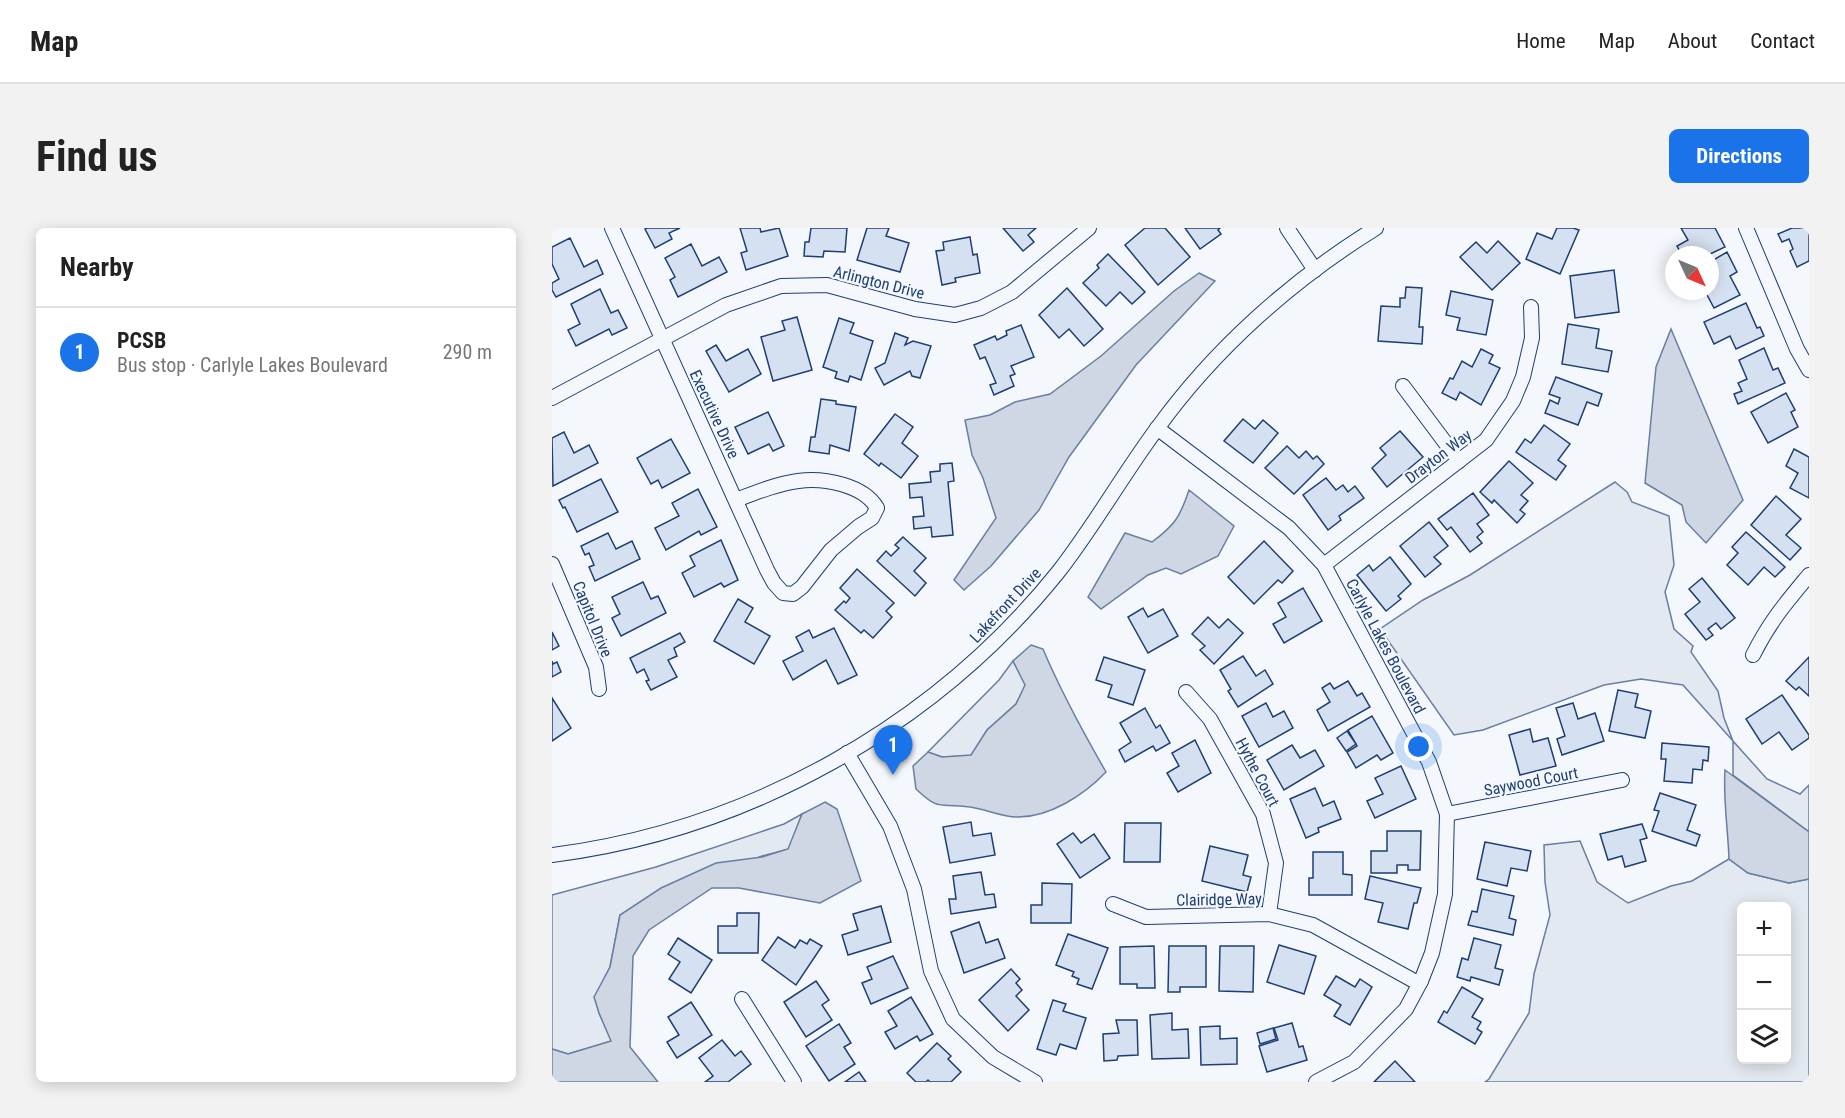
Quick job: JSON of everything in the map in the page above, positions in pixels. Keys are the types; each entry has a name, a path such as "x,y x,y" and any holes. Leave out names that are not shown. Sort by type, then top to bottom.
{"street":[{"name":"Executive Drive","path":"612,228 662,340 774,583 783,593 793,594 802,587 831,550 858,526 873,518 878,508 873,500 846,485 801,480 774,486 736,500"},
{"name":"Arlington Drive","path":"552,398 726,305 756,293 789,285 827,285 915,309 944,314 955,315 981,308 1012,292 1089,228"},
{"path":"1287,228 1315,270"},
{"name":"Lakefront Drive","path":"552,855 621,842 722,813 768,794 846,753 892,725 947,684 970,665 1023,613 1060,570 1157,428 1191,386 1250,324 1315,270 1376,228"},
{"path":"1746,228 1803,346 1809,370"},
{"name":"Drayton Way","path":"1324,565 1486,440 1513,401 1522,377 1532,338 1531,307"},
{"path":"1403,386 1459,461"},
{"name":"Carlyle Lakes Boulevard","path":"1157,428 1289,528 1324,565 1429,762 1447,814 1446,894 1432,952 1421,981 1406,1010 1354,1062 1316,1082"},
{"name":"Capitol Drive","path":"552,564 596,667 599,689"},
{"path":"1753,655 1782,606 1809,575"},
{"name":"Hythe Court","path":"1186,692 1210,719 1263,814 1276,863 1269,914"},
{"path":"846,753 890,826 914,889 931,971 953,1019 993,1058 1035,1082"},
{"name":"Saywood Court","path":"1447,814 1622,780"},
{"name":"Clairidge Way","path":"1113,904 1146,917 1269,914 1313,926 1416,982 1421,981"},
{"path":"742,999 794,1082"}],"shaded area":[{"path":"1199,273 1215,281 1136,365 1069,457 1039,510 991,566 964,590 954,580 996,518 983,478 972,455 965,420 990,415 1015,402 1050,394 1101,356 1174,291"},
{"path":"1671,329 1743,500 1706,543 1686,522 1682,505 1645,483 1656,367"},
{"path":"1615,482 1627,492 1632,502 1669,516 1674,565 1665,592 1674,629 1693,646 1691,652 1718,691 1724,718 1733,741 1683,685 1641,679 1604,685 1483,730 1454,735 1380,629 1423,600 1470,575"},
{"path":"1189,490 1234,526 1218,556 1181,574 1166,568 1148,575 1101,609 1088,597 1125,533 1152,542 1176,520"},
{"path":"1031,645 1043,649 1057,681 1106,772 1077,797 1041,814 1011,817 970,807 936,804 931,801 916,789 913,766 928,752 942,757 971,755 987,730 1016,704 1025,685 1013,661"},
{"path":"1013,661 1026,685 1016,704 987,730 971,756 942,757 928,752 999,680"},
{"path":"1733,741 1767,779 1800,794 1809,785 1809,832 1733,775"},
{"path":"1725,770 1809,832 1809,879 1789,883 1748,873 1729,859"},
{"path":"825,802 837,809 861,881 820,903 739,888 712,888 649,930 633,956 630,1047 658,1082 552,1082 552,1049 568,1054 611,1041 594,997 610,967 620,915 661,888 716,863 762,857 788,849 802,814"},
{"path":"802,814 789,849 762,856 620,915 610,967 595,997 599,1013 612,1041 568,1054 552,1049 552,895 656,867 784,824"},
{"path":"1580,841 1597,882 1628,903 1671,886 1692,881 1729,859 1748,873 1789,883 1809,879 1809,1082 1485,1082 1529,1013 1534,974 1550,915 1545,882 1544,845"}],"building":[{"path":"680,228 669,233 672,239 655,248 645,229"},
{"path":"740,228 760,228 761,232 779,228 788,256 746,270 741,253 747,251"},
{"path":"811,228 847,228 845,252 824,251 823,257 804,256 805,242 809,242"},
{"path":"867,228 889,228 886,236 909,243 900,272 857,260"},
{"path":"1003,228 1036,228 1028,235 1034,242 1023,251"},
{"path":"1145,228 1165,228 1190,257 1158,285 1125,245"},
{"path":"1185,228 1220,228 1218,230 1221,234 1200,249"},
{"path":"1557,228 1579,230 1560,274 1526,259 1537,233 1552,239"},
{"path":"1681,228 1715,228 1725,247 1719,250 1719,246 1677,246 1688,240"},
{"path":"1792,228 1809,228 1809,261 1797,267 1790,251 1793,249 1789,239 1782,242 1778,234"},
{"path":"970,237 973,255 977,254 980,273 955,278 956,282 942,285 936,251 944,250 943,242"},
{"path":"570,238 584,267 597,260 603,274 556,297 552,290 552,283 559,279 552,264 552,247"},
{"path":"1498,241 1520,263 1492,290 1460,257 1476,242 1487,253"},
{"path":"691,244 702,266 719,257 727,272 678,297 670,280 675,277 665,258"},
{"path":"1727,252 1737,272 1730,276 1740,295 1714,308 1710,300 1719,300 1719,257"},
{"path":"1108,254 1145,292 1132,304 1120,292 1106,306 1083,283 1099,268 1097,265"},
{"path":"1614,270 1619,312 1575,318 1570,276"},
{"path":"1406,287 1422,288 1419,327 1423,327 1422,344 1378,341 1381,306 1400,307 1400,298 1405,298"},
{"path":"1067,288 1103,329 1084,346 1069,329 1059,338 1039,315"},
{"path":"600,289 611,313 618,310 627,328 612,335 609,329 576,346 568,330 580,324 571,304"},
{"path":"1451,291 1493,300 1486,335 1457,330 1460,318 1446,315"},
{"path":"1746,303 1757,328 1760,327 1764,336 1736,349 1730,336 1714,344 1704,322"},
{"path":"797,317 812,370 773,381 761,337 785,330 782,321"},
{"path":"839,318 854,323 850,333 873,341 861,380 850,376 848,382 835,378 837,372 823,367"},
{"path":"1568,324 1599,329 1596,348 1612,351 1608,372 1562,364"},
{"path":"1021,325 1034,357 1011,366 1015,374 1010,376 1014,386 994,395 990,385 996,383 985,357 980,359 974,345 995,336 997,340 1007,335 1006,331"},
{"path":"895,333 908,338 905,345 913,341 931,346 920,378 912,376 910,371 884,385 875,368 885,363"},
{"path":"716,345 726,361 748,349 761,374 729,392 706,351"},
{"path":"1764,348 1773,370 1778,368 1785,383 1738,404 1734,394 1742,391 1738,383 1747,379 1739,360"},
{"path":"1481,349 1493,355 1489,363 1500,368 1481,405 1460,392 1456,400 1442,393 1450,378 1453,379 1462,361 1472,367"},
{"path":"1556,377 1602,394 1598,406 1587,402 1578,425 1545,413 1550,400 1558,404 1560,398 1549,394"},
{"path":"1786,393 1795,410 1791,412 1798,427 1768,443 1751,412"},
{"path":"821,399 856,407 849,451 830,445 829,454 809,451 811,437 815,437"},
{"path":"768,412 784,446 773,451 769,444 748,454 735,427"},
{"path":"895,414 913,427 902,443 918,456 901,478 881,463 879,466 864,454"},
{"path":"1243,419 1255,429 1263,420 1278,433 1253,463 1224,441"},
{"path":"1544,425 1570,444 1558,460 1566,466 1556,480 1516,452 1525,439 1531,443"},
{"path":"1400,431 1423,457 1387,487 1372,468 1386,455 1380,448"},
{"path":"564,432 574,453 589,445 598,463 553,486 552,438"},
{"path":"671,439 690,473 662,488 658,480 651,484 637,458"},
{"path":"1287,446 1299,458 1306,451 1313,459 1317,456 1324,464 1294,494 1265,468"},
{"path":"1794,449 1809,457 1809,498 1790,488 1798,473 1786,466"},
{"path":"1509,461 1533,483 1521,495 1528,501 1520,510 1525,514 1517,523 1494,500 1492,503 1480,492"},
{"path":"952,463 954,481 948,482 953,535 932,537 931,527 914,529 913,517 924,516 922,497 910,498 909,484 931,482 930,472 940,471 940,464"},
{"path":"1326,478 1336,490 1343,485 1348,492 1355,486 1364,498 1339,516 1341,520 1328,530 1303,495"},
{"path":"601,479 618,512 577,532 559,500"},
{"path":"698,489 717,527 701,535 699,531 666,550 655,528 679,516 672,503"},
{"path":"1473,493 1489,515 1477,524 1483,532 1477,537 1482,543 1470,552 1451,527 1447,530 1438,519"},
{"path":"1776,496 1801,519 1786,535 1801,548 1790,560 1751,525"},
{"path":"1429,522 1448,546 1434,557 1441,564 1425,577 1400,546"},
{"path":"1746,532 1785,567 1775,577 1764,567 1748,585 1727,565 1738,553 1732,547"},
{"path":"608,533 616,549 632,541 640,559 595,581 589,567 594,565 589,553 585,555 581,546"},
{"path":"903,537 926,558 914,571 926,583 915,596 877,561 886,551 891,556 899,548 895,545"},
{"path":"721,540 738,580 724,587 721,583 694,597 682,573 695,566 690,556"},
{"path":"1264,541 1293,571 1282,583 1278,580 1254,604 1228,577"},
{"path":"1390,557 1411,584 1398,596 1401,599 1386,611 1357,575 1369,565 1373,571"},
{"path":"857,569 894,603 886,611 892,617 873,638 864,630 861,633 835,610 850,598 840,588"},
{"path":"1702,578 1735,618 1721,629 1716,623 1708,629 1713,635 1706,640 1685,614 1700,602 1689,589"},
{"path":"643,582 651,599 658,596 666,613 621,636 612,618 620,614 612,597"},
{"path":"1303,588 1322,621 1284,643 1273,624 1286,617 1278,603"},
{"path":"738,599 753,608 745,622 770,636 754,664 714,641"},
{"path":"1143,608 1148,617 1163,609 1178,636 1148,653 1128,617"},
{"path":"1208,617 1219,628 1228,619 1243,633 1214,664 1200,650 1205,646 1192,634"},
{"path":"834,628 857,675 838,684 826,660 793,680 783,661 803,651 796,637 809,630 813,638"},
{"path":"552,632 559,646 552,650"},
{"path":"680,633 685,642 674,648 677,656 668,660 677,677 651,690 646,681 649,680 644,669 637,673 630,658"},
{"path":"1243,656 1256,676 1265,670 1273,684 1238,707 1228,691 1231,689 1220,670"},
{"path":"1104,657 1145,670 1133,705 1108,697 1112,685 1096,680"},
{"path":"1809,657 1809,696 1799,687 1796,690 1786,681"},
{"path":"552,661 553,664 557,662 561,672 552,677"},
{"path":"1348,681 1357,696 1362,693 1370,707 1328,731 1317,710 1330,702 1322,688 1330,683 1334,689"},
{"path":"1618,690 1638,694 1635,707 1651,711 1645,738 1609,731"},
{"path":"1782,695 1809,735 1809,738 1792,750 1779,732 1762,744 1746,719"},
{"path":"552,698 571,728 552,741"},
{"path":"1266,703 1273,717 1284,711 1293,728 1259,747 1242,716"},
{"path":"1573,703 1578,719 1595,713 1604,741 1562,755 1557,739 1565,736 1556,708"},
{"path":"1145,708 1156,728 1160,725 1170,743 1156,751 1153,746 1125,762 1119,750 1131,742 1120,723"},
{"path":"1372,716 1393,753 1381,760 1377,755 1356,768 1347,752 1357,746 1348,730"},
{"path":"1530,729 1533,742 1548,738 1556,766 1520,775 1509,735"},
{"path":"1347,731 1356,744 1346,751 1337,738"},
{"path":"1195,740 1211,773 1178,792 1167,773 1179,766 1172,753"},
{"path":"1662,743 1709,747 1708,761 1703,760 1702,770 1693,769 1692,783 1664,781 1666,759 1661,759"},
{"path":"1292,745 1300,758 1315,750 1324,766 1284,790 1267,760"},
{"path":"1401,766 1416,799 1375,818 1367,801 1383,794 1375,778"},
{"path":"1315,788 1323,806 1334,801 1341,819 1318,828 1319,832 1306,838 1290,799"},
{"path":"1660,793 1696,805 1687,830 1700,835 1696,846 1652,831 1659,811 1654,810"},
{"path":"971,822 973,836 991,833 995,855 950,863 943,827"},
{"path":"1125,823 1161,823 1160,862 1124,862"},
{"path":"1642,824 1647,838 1640,840 1646,861 1625,867 1622,856 1608,860 1600,834"},
{"path":"1387,831 1421,831 1420,870 1408,870 1408,865 1397,865 1397,873 1371,873 1371,851 1387,851"},
{"path":"1073,833 1081,843 1094,834 1110,858 1080,878 1057,844"},
{"path":"1485,842 1531,851 1527,871 1511,868 1507,886 1477,879"},
{"path":"1210,846 1248,855 1243,875 1251,877 1247,892 1202,881"},
{"path":"1313,852 1343,852 1343,874 1352,875 1352,895 1309,895 1309,878 1313,878"},
{"path":"981,872 985,895 994,894 996,907 951,914 949,899 956,899 953,876"},
{"path":"1370,876 1421,888 1417,903 1414,903 1408,929 1378,922 1383,903 1365,899"},
{"path":"1042,883 1072,884 1071,923 1031,923 1031,905 1042,905"},
{"path":"1482,889 1514,896 1509,918 1516,920 1513,935 1468,925 1472,911 1477,912"},
{"path":"881,906 891,942 848,955 842,935 858,930 853,914"},
{"path":"737,913 759,913 758,953 718,953 718,926 737,926"},
{"path":"979,922 986,943 998,939 1005,958 964,973 951,932"},
{"path":"1068,934 1108,948 1092,989 1077,984 1079,979 1072,976 1074,972 1056,965"},
{"path":"778,937 795,948 800,940 807,944 810,939 822,946 796,985 762,960"},
{"path":"678,938 712,960 691,993 669,979 680,962 668,954"},
{"path":"1474,938 1501,945 1495,968 1503,970 1499,985 1471,977 1470,981 1457,977 1462,958 1468,960"},
{"path":"1279,945 1316,956 1304,994 1267,982"},
{"path":"1154,946 1155,988 1137,988 1137,984 1120,984 1120,947"},
{"path":"1169,946 1206,946 1206,987 1180,987 1180,992 1168,992"},
{"path":"1220,946 1254,946 1253,992 1219,991"},
{"path":"893,956 908,988 871,1004 862,983 872,979 867,967"},
{"path":"1011,969 1020,979 1016,983 1022,990 1016,996 1029,1010 1008,1031 979,1000"},
{"path":"1336,976 1355,987 1360,979 1372,987 1350,1025 1334,1016 1341,1005 1324,995"},
{"path":"816,981 829,1000 822,1005 832,1020 806,1037 784,1002"},
{"path":"1462,987 1483,999 1472,1017 1481,1022 1477,1029 1482,1032 1475,1044 1438,1022 1444,1011 1447,1013"},
{"path":"911,997 933,1034 920,1041 917,1036 895,1049 885,1032 897,1026 888,1011"},
{"path":"1053,1000 1066,1004 1063,1011 1086,1018 1076,1049 1060,1044 1056,1055 1037,1049"},
{"path":"691,1002 712,1035 677,1058 667,1042 679,1035 668,1017"},
{"path":"1172,1013 1172,1030 1188,1029 1189,1058 1152,1059 1150,1015"},
{"path":"1116,1020 1137,1020 1138,1055 1118,1056 1117,1060 1104,1061 1103,1034 1119,1033"},
{"path":"1292,1023 1299,1047 1303,1046 1307,1060 1267,1072 1259,1046 1278,1040 1274,1028"},
{"path":"839,1024 851,1043 844,1047 855,1064 829,1081 806,1046"},
{"path":"1220,1026 1220,1039 1237,1038 1237,1064 1201,1065 1200,1027"},
{"path":"1273,1028 1276,1039 1260,1044 1257,1033"},
{"path":"722,1040 735,1056 741,1051 751,1064 728,1082 705,1082 713,1076 699,1058"},
{"path":"937,1043 951,1056 948,1059 961,1072 951,1082 930,1082 928,1080 916,1082 907,1073"},
{"path":"1395,1061 1415,1082 1374,1082"},
{"path":"859,1072 866,1082 845,1082"}],"place":[{"name":"PCSB","path":"893,775"}]}
